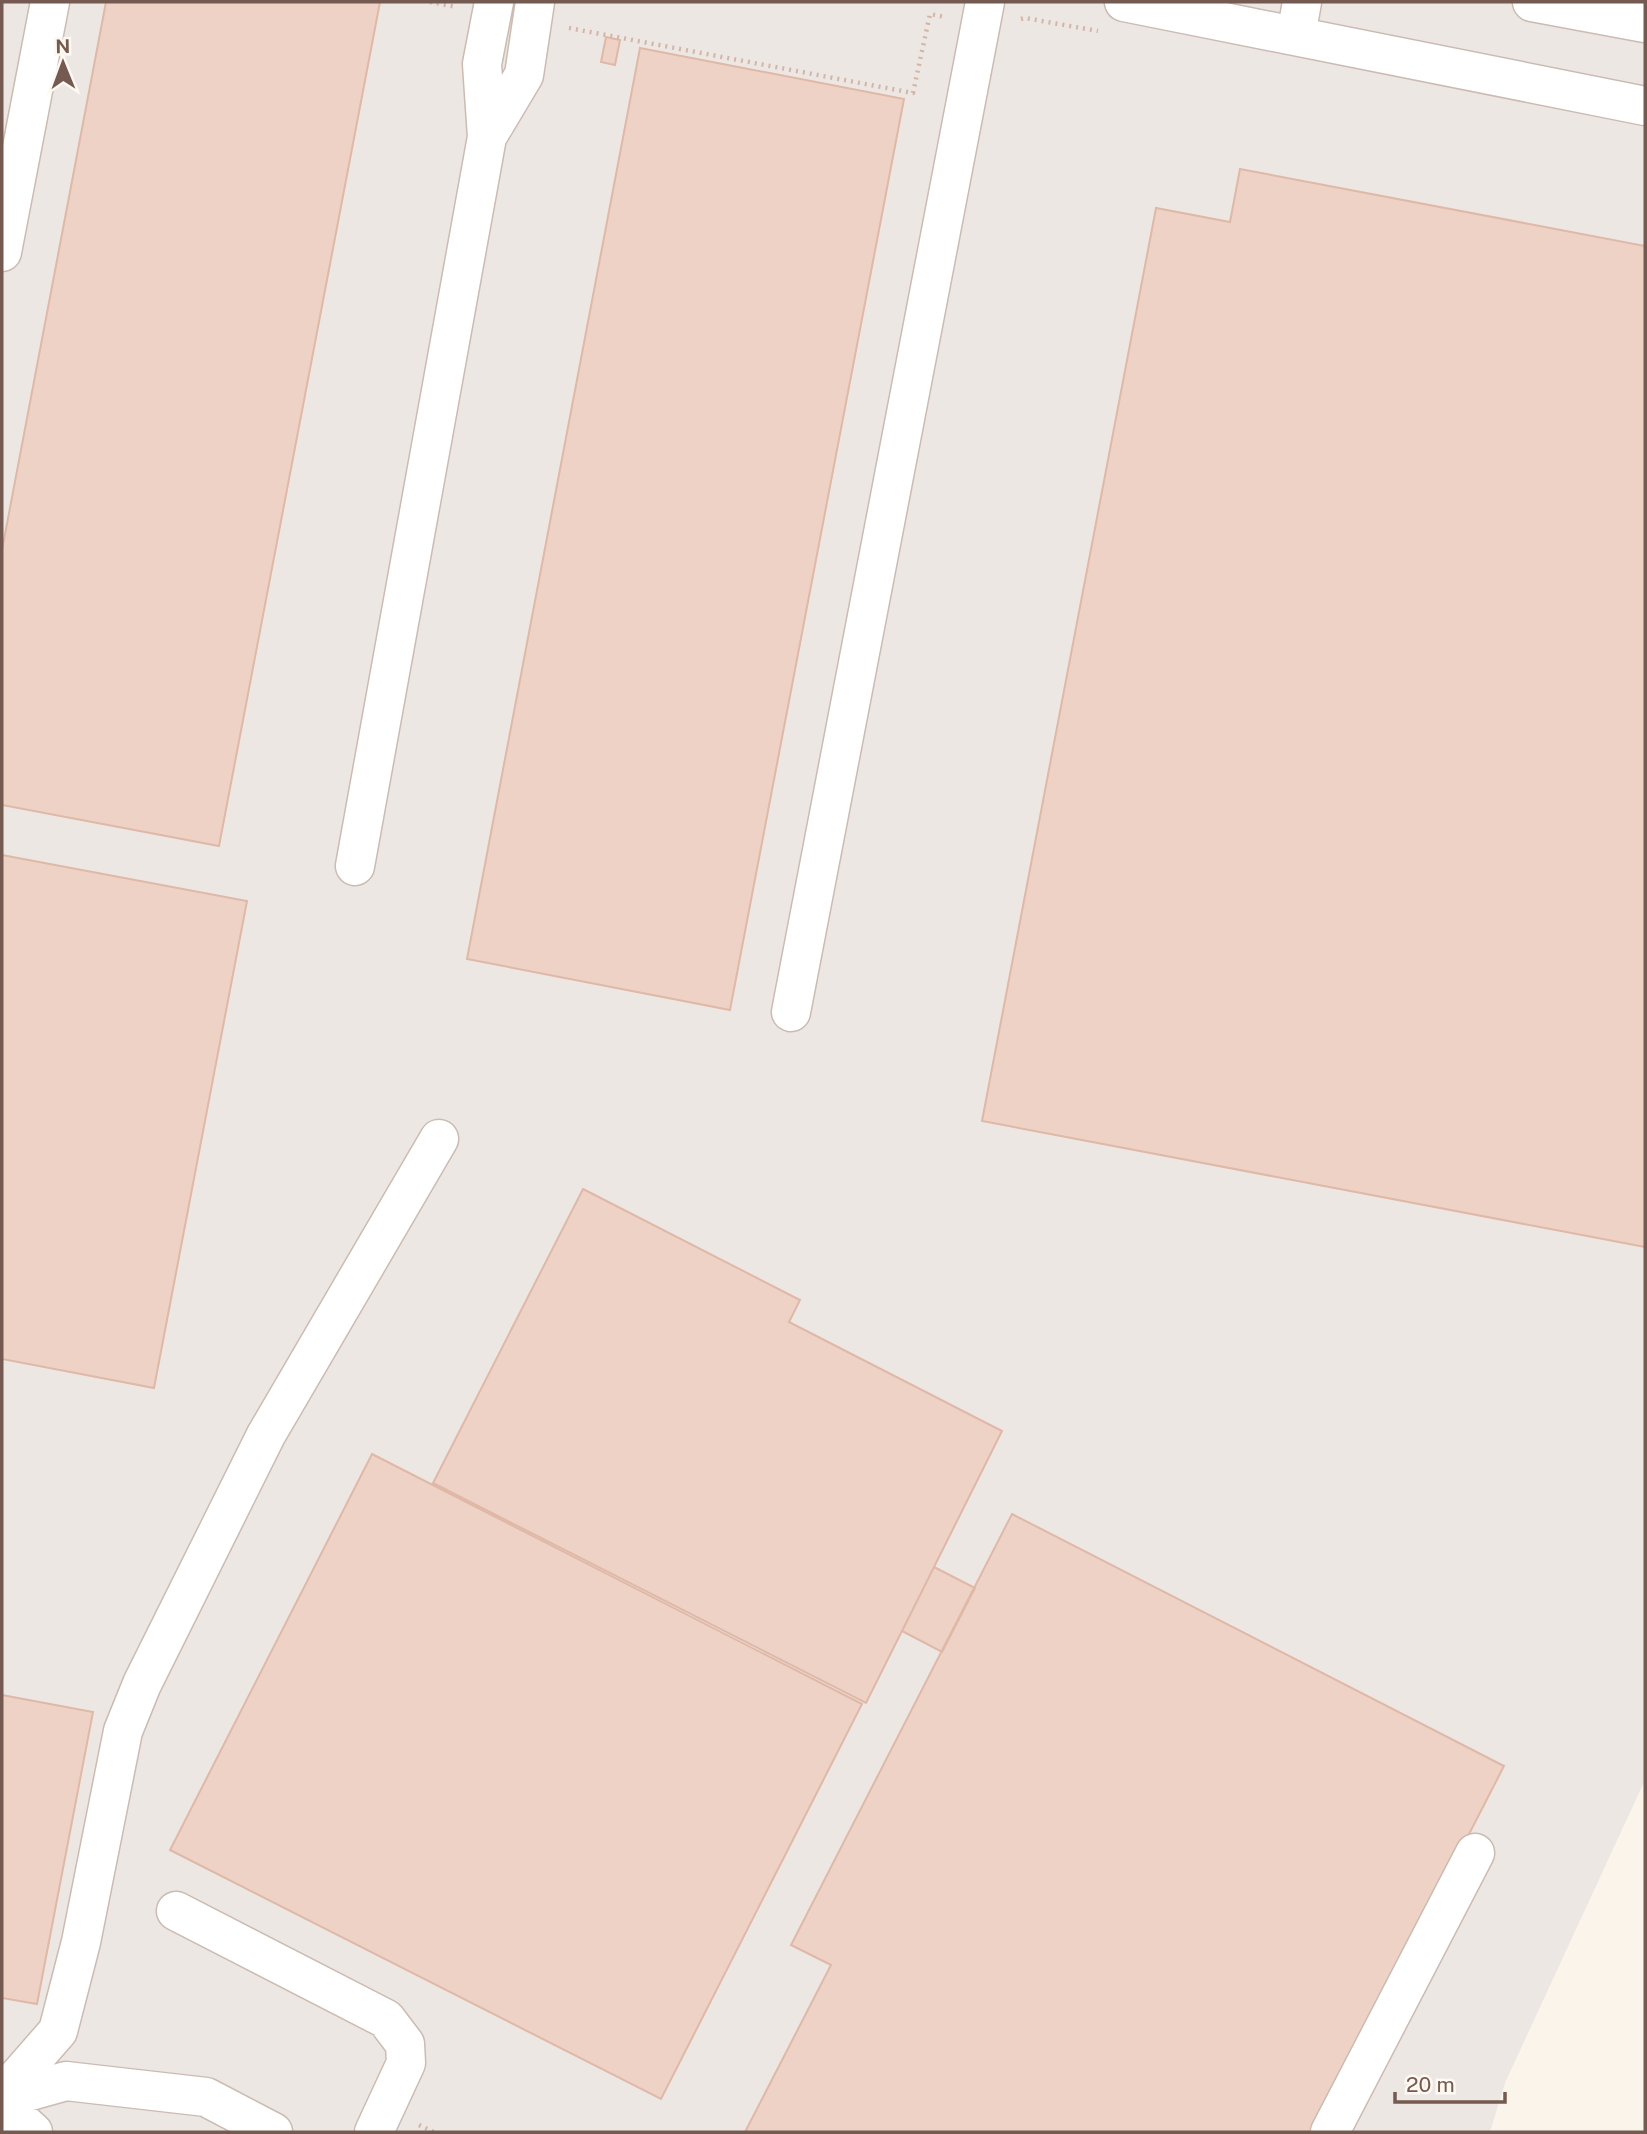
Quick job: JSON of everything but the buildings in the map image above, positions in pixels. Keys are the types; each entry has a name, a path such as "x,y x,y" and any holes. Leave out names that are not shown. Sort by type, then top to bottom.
{"street":[{"path":"2,252 50,2"},
{"path":"1131,2 1299,19 1645,106"},
{"path":"1532,2 1645,23"},
{"path":"355,866 487,136 482,64 493,8"},
{"path":"487,136 524,75 534,12"},
{"path":"791,1012 983,12"},
{"path":"2,2097 58,2031 81,1942 123,1731 142,1684 266,1435 439,1139"},
{"path":"1330,2132 1475,1853"},
{"path":"176,1911 386,2019 405,2045 406,2063 374,2132"},
{"path":"2,2097 66,2081 206,2097 273,2132"},
{"path":"2,2104 33,2132"}],"path":[{"path":"430,2 493,8"},
{"path":"534,12 913,93 930,14 983,12 1006,26 1025,18 1042,20"}],"shaded area":[{"path":"2,2 1645,2 1645,1780 1505,2083 1490,2132 2,2132"}]}
